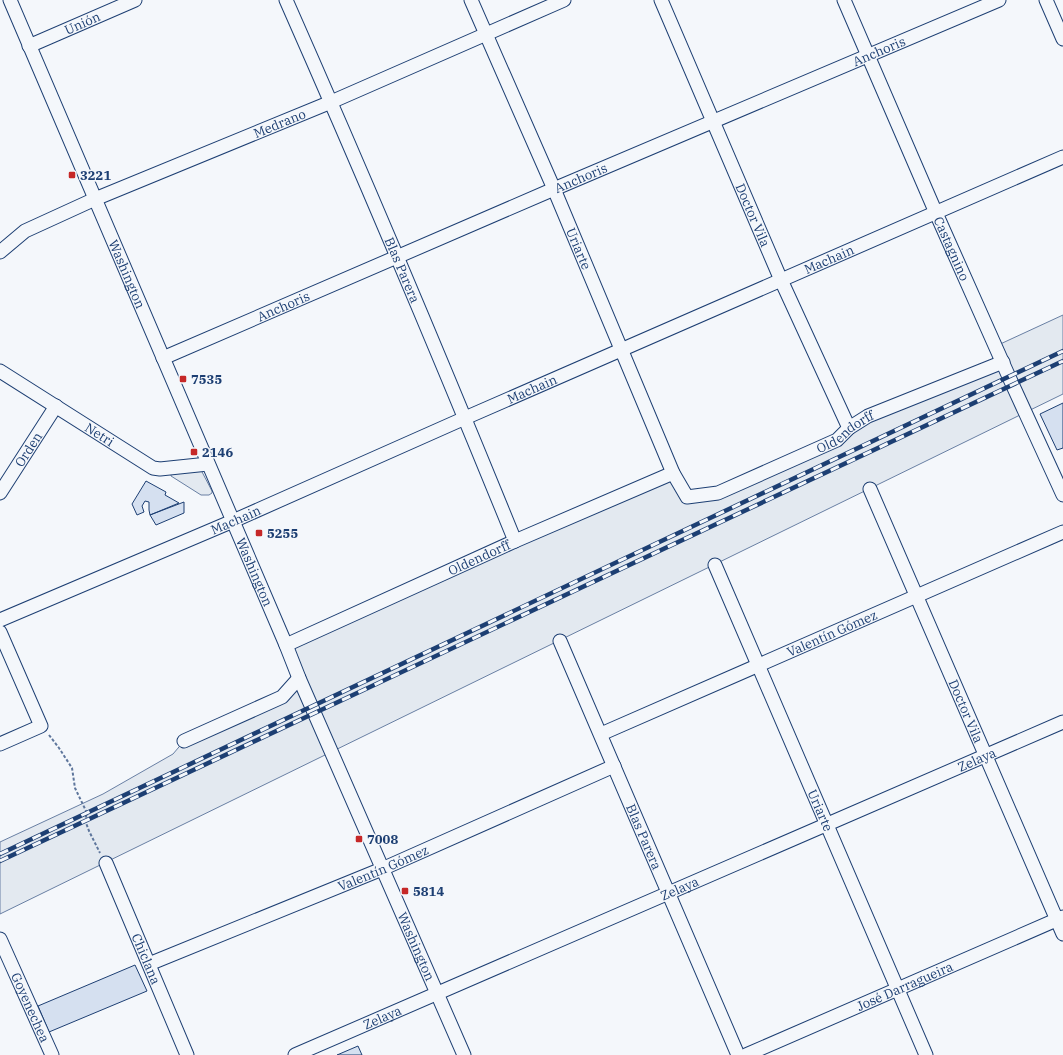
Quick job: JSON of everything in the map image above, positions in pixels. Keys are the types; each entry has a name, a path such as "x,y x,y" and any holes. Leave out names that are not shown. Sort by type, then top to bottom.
{"street":[{"name":"Washington","path":"10,0 299,678 464,1055"},
{"name":"Unión","path":"29,46 135,0"},
{"name":"Blas Parera","path":"286,0 397,257 515,541"},
{"name":"Uriarte","path":"471,0 554,189 673,473 687,497"},
{"name":"Medrano","path":"0,252 25,231 95,199 331,102 564,0"},
{"name":"Doctor Vila","path":"661,0 781,280 849,428"},
{"name":"Castagnino","path":"844,0 936,213 1063,495"},
{"name":"Anchoris","path":"163,358 554,189 999,0"},
{"path":"1046,0 1063,39"},
{"name":"Machain","path":"0,620 233,522 465,418 1063,157"},
{"name":"Oldendorff","path":"687,497 718,493 837,440 849,428 868,416 1003,362"},
{"name":"Netri","path":"0,371 152,468 160,469 208,464"},
{"name":"Orden","path":"0,493 56,406"},
{"name":"Oldendorff","path":"286,645 515,541 673,473"},
{"name":"Doctor Vila","path":"870,489 986,756 1060,919 1063,934"},
{"name":"Valentín Gómez","path":"601,734 1063,532"},
{"name":"Uriarte","path":"715,565 926,1055"},
{"path":"0,632 42,726 0,744"},
{"name":"Blas Parera","path":"560,641 738,1055"},
{"path":"184,741 282,697 299,678"},
{"name":"Zelaya","path":"295,1055 1063,722"},
{"name":"Valentín Gómez","path":"149,964 382,869 614,766"},
{"name":"Chiclana","path":"106,863 188,1055"},
{"name":"José Darragueira","path":"746,1055 1060,919"},
{"name":"Goyenechea","path":"0,939 52,1055"}],"path":[{"path":"42,726 72,768 75,788 87,813 85,820 89,831 106,863"}],"shaded area":[{"path":"1063,315 1063,394 0,914 0,842 103,794 173,754 184,741 282,697 299,678 286,645 673,473 687,497 718,493 849,428 1003,362 996,346"},
{"path":"201,470 212,491 209,495 201,495 171,476 171,474"}],"building":[{"path":"1063,403 1063,448 1057,450 1040,414"},
{"path":"146,481 166,492 165,495 179,503 150,515 149,502 145,501 142,506 144,512 137,515 132,504"},
{"path":"184,502 184,513 156,525 150,515"},
{"path":"135,965 147,991 49,1032 38,1006"},
{"path":"358,1046 362,1055 337,1055"}],"railway":[{"path":"0,854 1063,351"},
{"path":"0,861 1063,361"}],"place":[{"name":"3221","path":"72,175"},
{"name":"7535","path":"183,379"},
{"name":"2146","path":"194,452"},
{"name":"5255","path":"259,533"},
{"name":"7008","path":"359,839"},
{"name":"5814","path":"405,891"}]}
